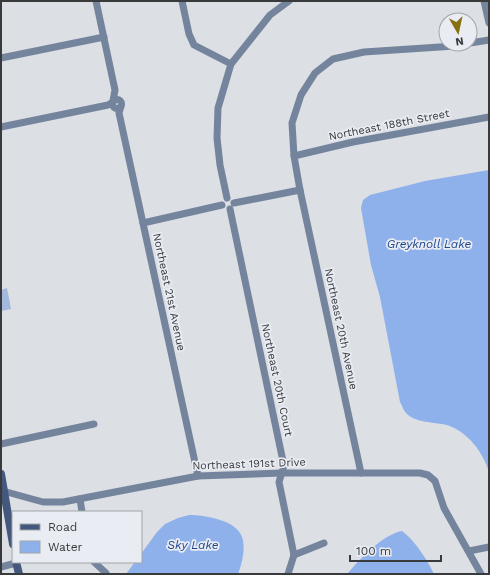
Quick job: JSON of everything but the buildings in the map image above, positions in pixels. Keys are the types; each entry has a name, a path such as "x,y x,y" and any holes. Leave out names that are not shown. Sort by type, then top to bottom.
{"street":[{"name":"Northeast 21st Avenue","path":"96,1 114,90 115,105 143,223 198,476"},
{"path":"182,1 189,34 194,45 231,64"},
{"path":"227,198 220,165 217,138 218,108 231,64 270,15 289,1"},
{"path":"484,1 488,9 489,22"},
{"path":"1,58 104,37"},
{"path":"478,42 489,40"},
{"name":"Northeast 20th Avenue","path":"361,473 300,190 294,156 292,123 302,95 315,73 333,59 364,52 438,47"},
{"path":"1,128 115,105"},
{"name":"Northeast 188th Street","path":"294,156 352,142 489,117"},
{"path":"234,203 300,190"},
{"path":"227,198 232,199 234,203"},
{"path":"222,205 223,201 227,198"},
{"path":"222,205 226,209 230,209 234,206 234,203"},
{"path":"143,223 222,205"},
{"name":"Northeast 20th Court","path":"230,209 284,466 278,482 294,555 288,574"},
{"path":"1,444 94,424"},
{"name":"Northeast 191st Drive","path":"3,491 43,502 63,502 198,476 282,473 420,473 428,475 435,481 444,508 469,551"},
{"path":"1,479 12,539"},
{"path":"80,499 82,511"},
{"path":"294,555 324,543"},
{"path":"481,574 469,551 489,547"},
{"path":"1,567 16,563 19,574"},
{"path":"95,563 106,573"}],"shaded area":[{"path":"7,288 11,309 1,311 1,290"}],"water":[{"name":"Greyknoll Lake","path":"489,170 489,472 479,450 462,432 447,425 414,419 403,409 400,402 380,297 371,265 361,208 363,200 370,195 425,181"},
{"name":"Sky Lake","path":"189,515 211,517 234,526 242,537 244,551 238,574 126,574 134,563 142,563 142,553 157,532 165,524"},
{"path":"402,531 412,540 428,562 434,574 347,574 379,542 395,533"}]}
